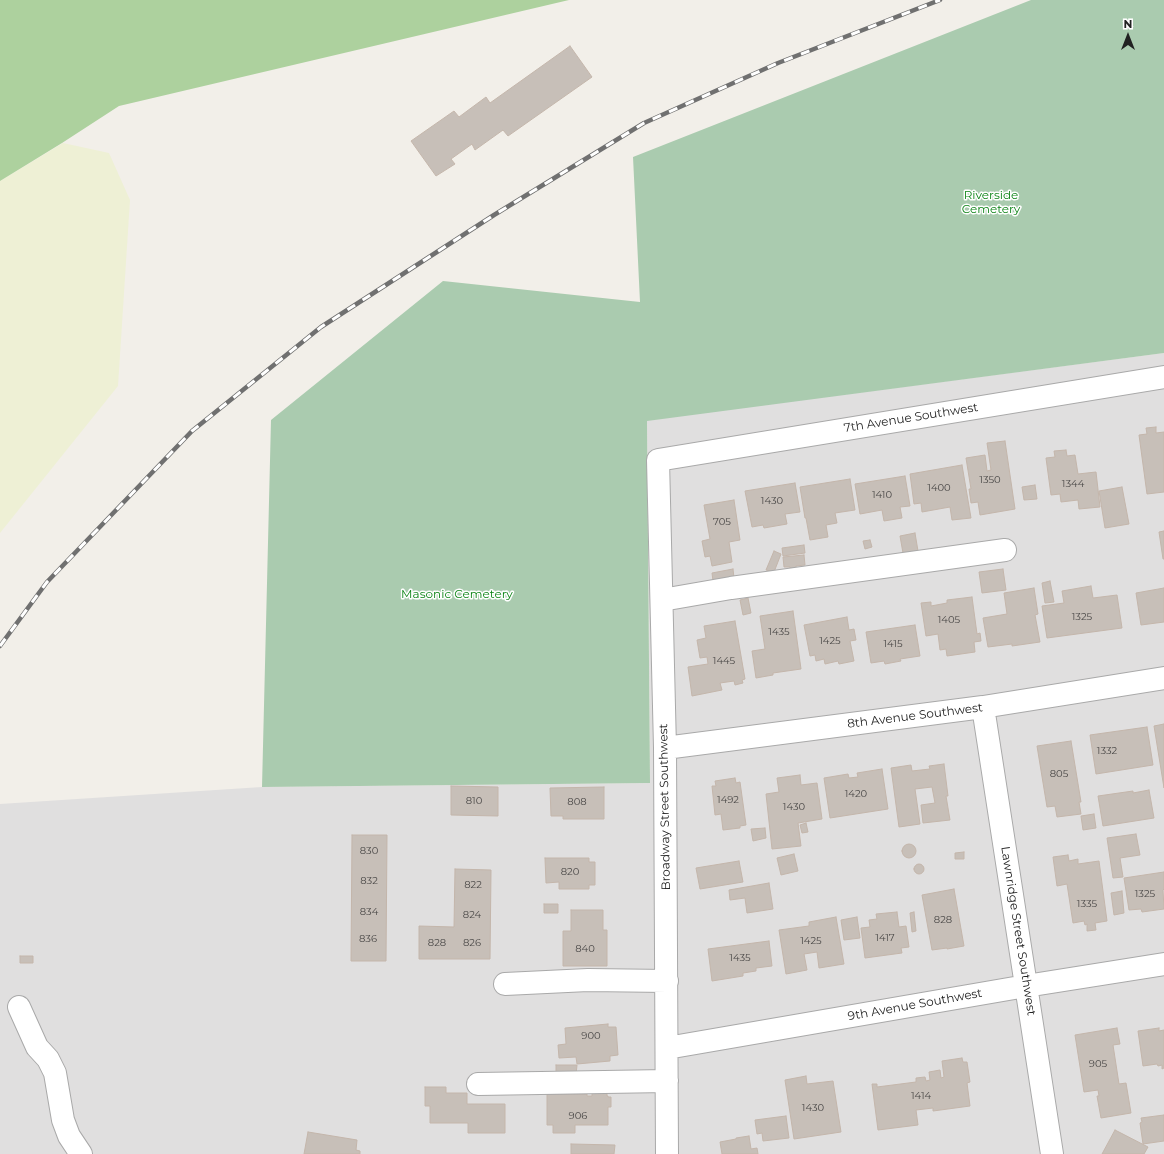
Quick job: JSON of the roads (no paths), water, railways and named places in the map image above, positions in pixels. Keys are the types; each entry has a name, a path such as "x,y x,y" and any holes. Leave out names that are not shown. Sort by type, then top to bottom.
{"street":[{"name":"7th Avenue Southwest","path":"658,460 1164,377"},
{"name":"Broadway Street Southwest","path":"658,460 664,748 667,981 667,1154"},
{"path":"662,600 731,588 1004,550"},
{"name":"8th Avenue Southwest","path":"664,748 983,708 1164,678"},
{"name":"Lawnridge Street Southwest","path":"983,708 1052,1154"},
{"name":"9th Avenue Southwest","path":"667,1048 1026,986 1164,964"},
{"path":"505,984 588,980 667,981"},
{"path":"19,1007 37,1047 48,1059 54,1073 63,1120 69,1136 81,1154"},
{"path":"478,1084 667,1081"}],"railway":[{"path":"0,646 47,582 192,431 321,327 494,215 644,123 778,63 940,0"}],"park label":[{"name":"Riverside Cemetery","path":"991,202"},
{"name":"Masonic Cemetery","path":"457,594"}]}
